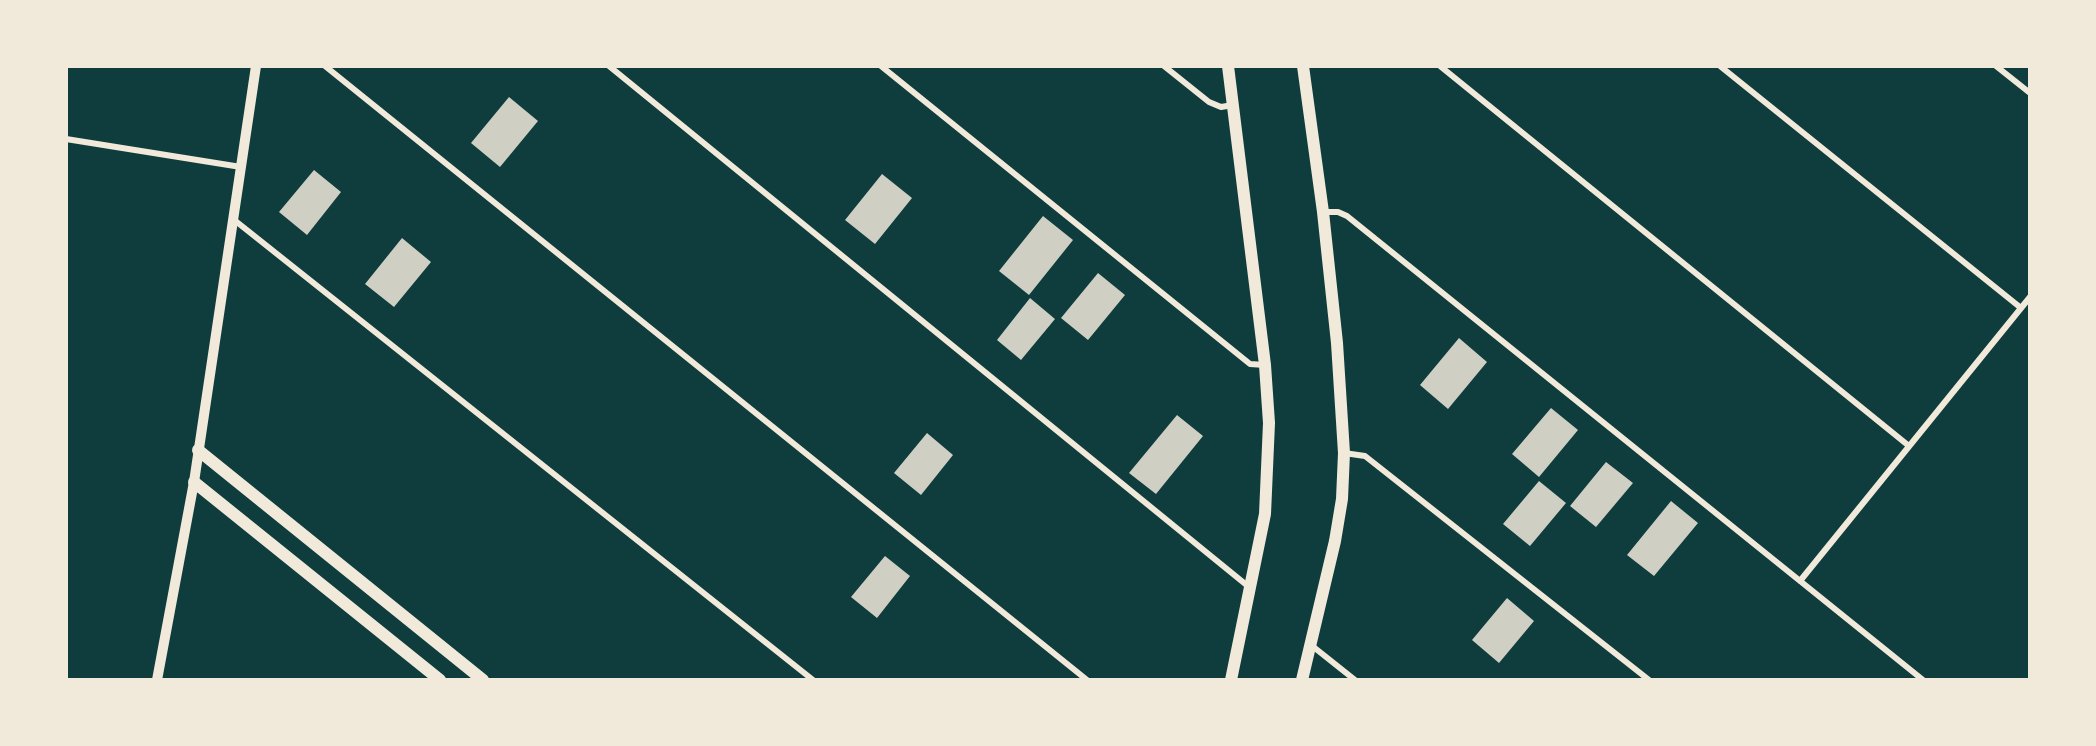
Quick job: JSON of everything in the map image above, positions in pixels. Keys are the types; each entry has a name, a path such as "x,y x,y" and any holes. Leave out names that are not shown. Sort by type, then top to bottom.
{"main road":[{"path":"1228,66 1265,365 1268,472 1265,514 1231,680"},
{"path":"1302,680 1337,530 1342,499 1344,453 1337,343 1323,212 1303,66"},
{"path":"198,450 483,680"},
{"path":"194,482 440,680"}],"street":[{"path":"157,680 194,482 256,66"},
{"path":"325,66 1087,680"},
{"path":"609,66 1250,587"},
{"path":"881,66 1250,363 1265,365"},
{"path":"1164,66 1209,102 1221,107 1233,105"},
{"path":"1440,66 1909,446"},
{"path":"1720,66 2020,308"},
{"path":"1996,66 2030,93"},
{"path":"66,139 241,167"},
{"path":"1323,212 1338,212 1347,216 1923,680"},
{"path":"233,219 813,680"},
{"path":"1800,581 2030,297"},
{"path":"1344,453 1365,456 1649,680"},
{"path":"1311,645 1355,680"}],"building":[{"path":"509,97 538,121 500,167 471,143"},
{"path":"314,170 341,192 307,235 279,212"},
{"path":"882,174 912,198 875,244 845,220"},
{"path":"1043,216 1073,240 1029,295 999,271"},
{"path":"402,238 431,262 394,307 365,284"},
{"path":"1098,273 1125,295 1088,340 1061,318"},
{"path":"1030,298 1055,319 1021,360 997,340"},
{"path":"1459,338 1487,362 1448,409 1420,385"},
{"path":"1551,408 1578,430 1539,477 1512,454"},
{"path":"1177,415 1203,436 1156,494 1129,473"},
{"path":"927,433 953,455 921,495 894,473"},
{"path":"1606,462 1633,483 1596,527 1570,506"},
{"path":"1539,481 1566,503 1530,546 1503,524"},
{"path":"1671,501 1698,523 1654,576 1627,555"},
{"path":"885,556 910,576 877,618 851,597"},
{"path":"1507,598 1534,621 1499,663 1472,640"}]}
